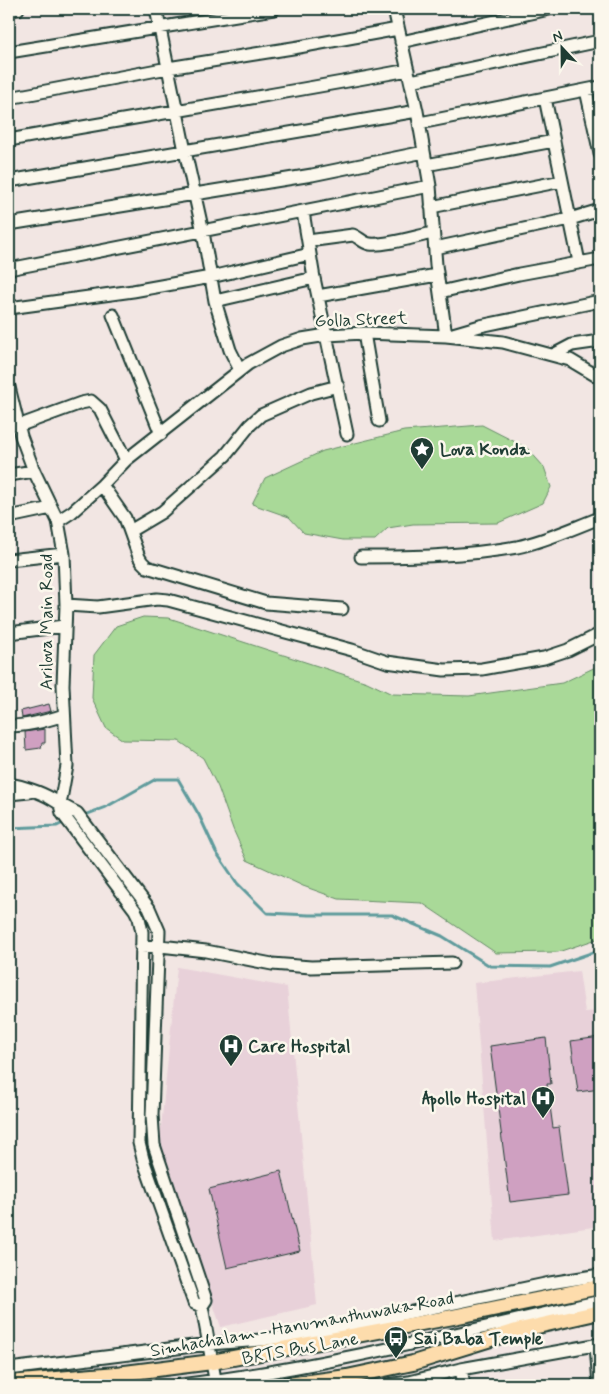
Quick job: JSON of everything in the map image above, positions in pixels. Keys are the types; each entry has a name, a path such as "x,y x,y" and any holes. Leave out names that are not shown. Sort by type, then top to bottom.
{"main road":[{"name":"Simhachalam - Hanumanthuwaka Road","path":"9,1383 117,1374 212,1362 453,1317 600,1287"},
{"path":"288,1385 413,1363 520,1330 600,1312"}],"street":[{"path":"9,10 18,9"},
{"path":"156,9 203,232 215,301 230,350 240,370"},
{"path":"9,52 274,9"},
{"path":"394,9 420,123 430,186 437,275 446,336 480,326 600,301"},
{"path":"401,42 549,9"},
{"path":"9,98 168,68 398,29"},
{"path":"9,140 176,110 409,76 600,41"},
{"path":"420,123 600,88"},
{"path":"586,90 600,154"},
{"path":"545,98 579,262"},
{"path":"9,181 418,111"},
{"path":"426,164 554,141"},
{"path":"9,224 312,175 424,152"},
{"path":"431,207 562,181"},
{"path":"9,269 430,186"},
{"path":"435,248 570,219 600,210"},
{"path":"303,212 314,278 347,434"},
{"path":"308,241 352,235 358,236 365,242 377,244 433,233"},
{"path":"9,308 133,292 211,277 310,254"},
{"path":"440,292 579,262 600,260"},
{"path":"318,296 437,275"},
{"path":"215,301 314,278"},
{"path":"113,316 160,434"},
{"path":"364,333 379,421"},
{"name":"Golla Street","path":"58,521 72,512 126,460 240,370 280,346 302,339 327,334 364,333 446,336 503,342 570,360 600,378"},
{"path":"553,355 572,345 600,341"},
{"path":"130,531 162,512 225,456 261,415 304,396 338,386"},
{"name":"Arilova Main Road","path":"9,392 19,431 34,471 58,521 64,554 66,605 64,626 64,715 67,766 60,805"},
{"path":"9,437 81,403 91,401 100,409 126,460"},
{"path":"9,475 34,471"},
{"path":"102,485 117,505 142,562 155,570 266,603 342,609"},
{"path":"9,517 51,508"},
{"path":"361,558 464,554 518,547 546,539 600,518"},
{"path":"9,560 64,554"},
{"path":"66,605 98,607 157,599 168,600 352,650 387,662 444,670 482,669 544,658 568,650 600,634"},
{"path":"9,633 64,626"},
{"path":"9,726 22,726 64,715"},
{"path":"9,784 53,799 75,819 150,908 159,931 160,946 152,1115 154,1145 206,1300 202,1306 216,1383"},
{"path":"9,794 33,792"},
{"path":"75,819 136,910 139,918 142,932 139,1143 142,1159 194,1302 202,1306"},
{"path":"141,947 160,946 206,951 272,964 312,967 452,963"},
{"path":"9,1369 209,1344 262,1340 600,1274"},
{"name":"BRTS Bus Lane","path":"180,1385 216,1383 360,1355 600,1301"},
{"path":"388,1385 409,1382 461,1369 598,1345 599,1385"},
{"path":"461,1369 464,1385"}],"shaded area":[{"name":"Care Hospital","path":"177,967 287,987 317,1305 221,1327 159,1148"},
{"name":"Apollo Hospital","path":"579,971 585,1012 600,1011 600,1226 495,1241 474,983"}],"green space":[{"path":"482,425 527,448 544,467 551,487 543,503 498,523 413,524 388,528 375,540 343,540 304,533 289,517 252,504 265,478 323,451 404,431"},
{"path":"143,617 169,618 367,682 392,694 469,696 562,683 600,665 600,938 558,952 496,953 422,903 339,899 303,886 247,860 233,829 218,787 203,758 179,741 123,740 106,728 92,698 94,655 116,626"}],"building":[{"path":"49,704 51,711 22,718 21,711"},
{"path":"45,729 45,743 42,743 41,748 26,750 25,732"},
{"path":"600,1037 600,1089 578,1092 571,1041"},
{"path":"546,1038 551,1084 547,1084 553,1128 559,1127 568,1195 510,1202 490,1046"},
{"path":"281,1171 300,1251 227,1268 209,1189"}],"waterway":[{"path":"82,816 106,807 156,779 178,779 199,815 216,852 237,883 267,913 392,915 442,936 490,966 550,967 600,950"},
{"path":"9,828 57,826 65,822"}],"place":[{"name":"Lova Konda","path":"422,470"},
{"name":"Care Hospital","path":"231,1067"},
{"name":"Apollo Hospital","path":"543,1119"},
{"name":"Sai Baba Temple","path":"396,1359"}]}
